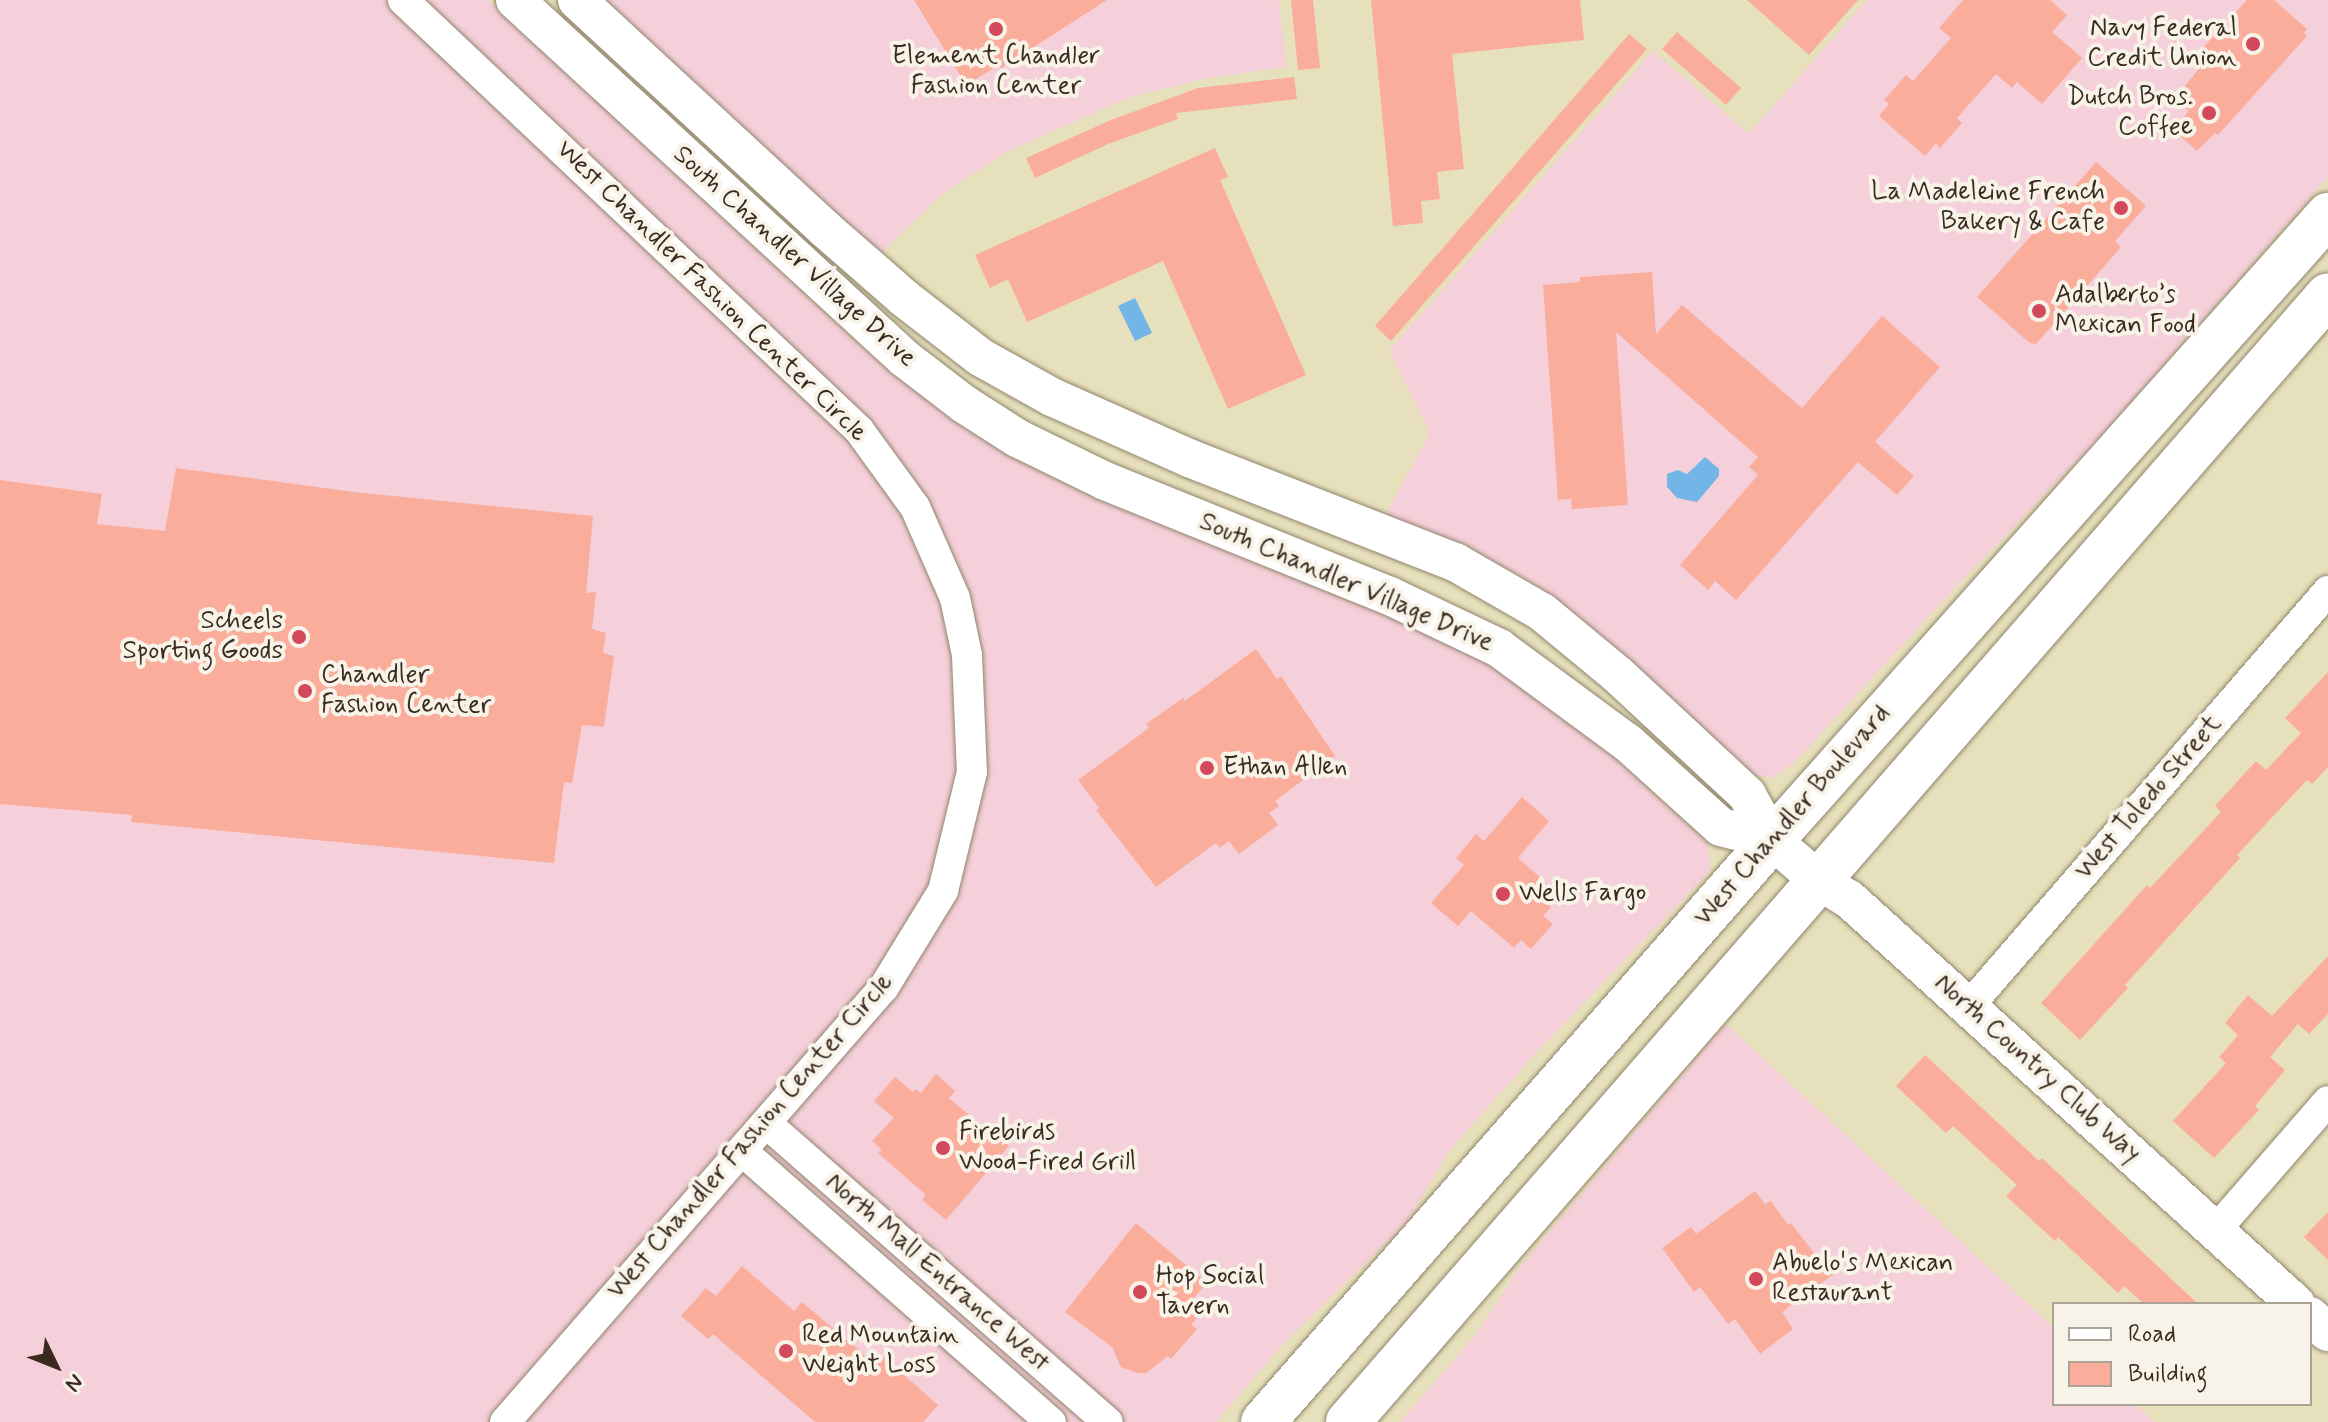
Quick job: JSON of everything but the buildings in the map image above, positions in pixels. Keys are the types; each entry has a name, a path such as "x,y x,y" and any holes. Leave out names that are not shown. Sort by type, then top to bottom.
{"main road":[{"name":"West Chandler Boulevard","path":"1263,1422 1772,840 2328,215"},
{"path":"1348,1422 2328,295"},
{"path":"1293,1422 1315,1363"}],"street":[{"name":"West Chandler Fashion Center Circle","path":"403,0 859,430 915,507 955,598 967,655 972,772 943,891 884,987 505,1422"},
{"name":"South Chandler Village Drive","path":"515,0 882,339 964,404 1017,438 1105,481 1390,596 1499,648 1628,743 1721,827 1772,840"},
{"name":"South Chandler Village Drive","path":"577,0 825,229 904,298 980,357 1052,397 1189,458 1455,562 1542,612 1606,664 1747,795 1772,840"},
{"name":"West Toledo Street","path":"1969,1006 2328,591"},
{"path":"1523,663 1542,612"},
{"name":"North Country Club Way","path":"1772,840 1818,880 1849,899 2294,1302"},
{"path":"2215,1231 2328,1101"},
{"name":"North Mall Entrance West","path":"766,1123 1108,1422"},
{"name":"North Mall Entrance West","path":"742,1151 1051,1422"},
{"path":"2312,1318 2328,1332"}],"shaded area":[{"name":"Chandler Fashion Center","path":"0,0 488,0 855,341 924,397 978,435 1076,488 1426,629 1490,663 1598,742 1707,843 1711,870 1533,1056 1449,1151 1408,1221 1283,1344 1216,1422 0,1422"},
{"path":"606,0 1279,0 1286,67 1207,78 1130,97 1008,151 941,195 878,256"},
{"path":"1867,0 2328,0 2328,177 2100,437 1950,593 1795,762 1774,777 1755,776 1585,624 1532,582 1450,540 1385,515 1430,433 1389,351 1653,51 1749,134"},
{"path":"1726,1024 2052,1326 2052,1406 2137,1406 2155,1422 1400,1422 1476,1334 1523,1263"}],"water":[{"path":"1135,298 1152,333 1135,341 1118,306"},
{"path":"1705,457 1719,469 1719,476 1697,502 1677,498 1667,487 1667,474 1678,470 1687,474"}],"place":[{"name":"Element Chandler Fashion Center","path":"996,29"},
{"name":"Navy Federal Credit Union","path":"2253,44"},
{"name":"Dutch Bros. Coffee","path":"2209,113"},
{"name":"La Madeleine French Bakery & Cafe","path":"2121,208"},
{"name":"Adalberto’s Mexican Food","path":"2039,311"},
{"name":"Scheels Sporting Goods","path":"299,637"},
{"name":"Chandler Fashion Center","path":"305,691"},
{"name":"Ethan Allen","path":"1207,768"},
{"name":"Wells Fargo","path":"1503,894"},
{"name":"Firebirds Wood-Fired Grill","path":"943,1148"},
{"name":"Abuelo's Mexican Restaurant","path":"1756,1279"},
{"name":"Hop Social Tavern","path":"1140,1292"},
{"name":"Red Mountain Weight Loss","path":"786,1351"}]}
